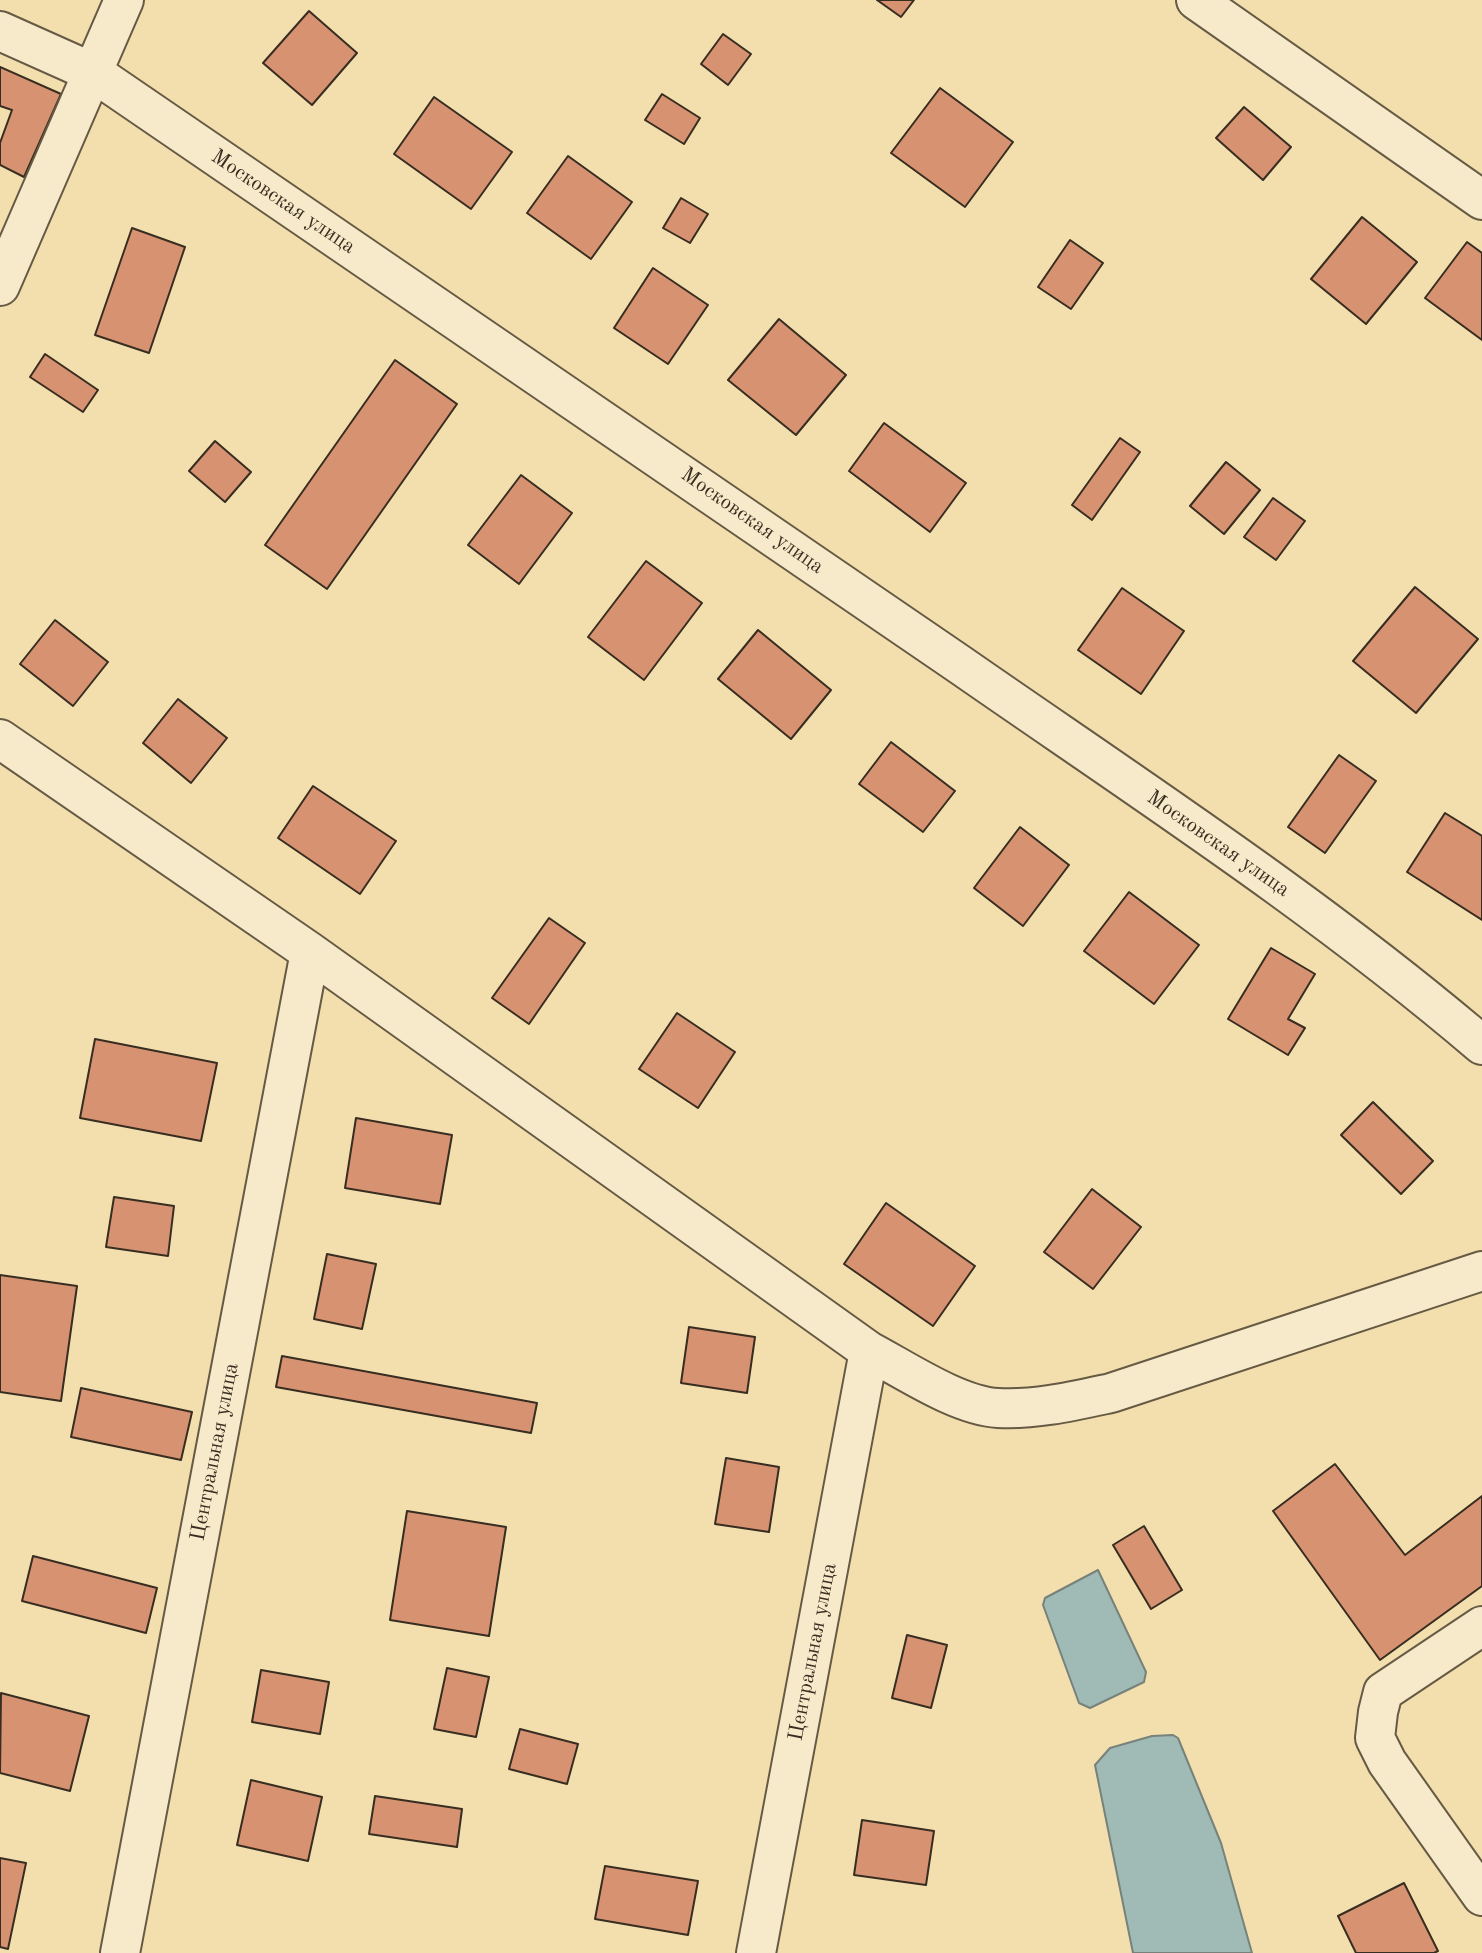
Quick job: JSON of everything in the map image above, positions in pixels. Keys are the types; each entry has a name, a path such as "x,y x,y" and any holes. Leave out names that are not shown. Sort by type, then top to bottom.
{"street":[{"path":"0,286 124,0"},
{"path":"1196,0 1482,200"},
{"name":"Московская улица","path":"0,31 94,73 608,421 1263,875 1409,983 1482,1045"},
{"path":"0,738 310,952 869,1351 952,1396 996,1408 1054,1405 1111,1394 1482,1271"},
{"name":"Центральная улица","path":"120,1953 310,952"},
{"name":"Центральная улица","path":"756,1953 869,1351"},
{"path":"1482,1626 1383,1692 1375,1738 1387,1762 1482,1896"}],"water":[{"path":"1098,1570 1146,1672 1144,1682 1090,1708 1079,1703 1043,1605 1045,1598"},
{"path":"1173,1735 1178,1738 1221,1843 1252,1953 1133,1953 1095,1765 1110,1748 1152,1736"}],"building":[{"path":"877,0 914,0 901,17"},
{"path":"309,11 357,53 312,105 263,63"},
{"path":"723,34 751,54 728,85 701,64"},
{"path":"0,67 61,94 24,177 0,165 0,143 12,110 0,106"},
{"path":"940,88 1013,142 965,207 891,153"},
{"path":"662,94 700,118 684,144 645,120"},
{"path":"434,97 512,152 471,209 394,154"},
{"path":"1244,107 1291,147 1263,180 1216,138"},
{"path":"568,156 632,202 591,259 527,213"},
{"path":"681,198 708,214 690,243 663,228"},
{"path":"1362,217 1417,262 1366,324 1311,279"},
{"path":"132,228 185,247 149,353 95,335"},
{"path":"1070,240 1103,263 1071,309 1038,287"},
{"path":"1467,242 1482,253 1482,340 1425,298"},
{"path":"653,268 708,305 668,364 614,328"},
{"path":"779,319 846,375 796,435 728,380"},
{"path":"45,354 98,390 83,412 30,377"},
{"path":"395,360 457,404 327,589 265,545"},
{"path":"884,423 966,483 930,532 849,471"},
{"path":"1120,438 1140,452 1092,520 1072,505"},
{"path":"215,441 251,472 225,502 189,471"},
{"path":"1226,462 1260,490 1224,534 1190,506"},
{"path":"521,475 572,513 519,584 468,545"},
{"path":"1273,498 1305,521 1276,560 1244,537"},
{"path":"646,561 702,603 644,680 588,637"},
{"path":"1415,587 1478,639 1416,713 1353,661"},
{"path":"1122,588 1184,631 1141,694 1078,650"},
{"path":"55,620 108,662 73,706 20,664"},
{"path":"758,630 831,690 791,739 718,679"},
{"path":"178,699 227,738 191,783 143,743"},
{"path":"891,742 955,791 923,832 859,784"},
{"path":"1339,755 1376,781 1325,853 1288,827"},
{"path":"313,786 396,841 360,894 278,838"},
{"path":"1445,813 1482,836 1482,920 1407,872"},
{"path":"1020,827 1069,865 1023,926 974,888"},
{"path":"1129,892 1199,945 1154,1004 1084,951"},
{"path":"549,918 585,943 529,1024 492,998"},
{"path":"1271,948 1315,974 1288,1019 1305,1028 1288,1055 1228,1019"},
{"path":"677,1013 735,1052 698,1108 639,1069"},
{"path":"95,1039 217,1063 201,1141 80,1118"},
{"path":"1373,1102 1433,1161 1401,1194 1341,1135"},
{"path":"356,1118 452,1135 440,1204 345,1188"},
{"path":"1092,1189 1141,1227 1093,1289 1044,1252"},
{"path":"114,1197 174,1206 168,1256 106,1247"},
{"path":"886,1203 975,1266 933,1326 844,1264"},
{"path":"327,1254 376,1264 362,1329 314,1319"},
{"path":"0,1275 77,1286 61,1401 0,1392"},
{"path":"689,1327 755,1337 747,1393 681,1383"},
{"path":"282,1356 537,1403 531,1433 276,1387"},
{"path":"81,1388 192,1412 181,1460 71,1437"},
{"path":"726,1458 779,1467 769,1532 715,1524"},
{"path":"1335,1464 1405,1555 1482,1496 1482,1586 1380,1660 1273,1511"},
{"path":"407,1511 506,1527 489,1636 390,1620"},
{"path":"1144,1526 1182,1590 1151,1609 1113,1545"},
{"path":"33,1556 157,1588 146,1633 22,1601"},
{"path":"907,1635 947,1645 931,1708 892,1698"},
{"path":"447,1668 489,1677 476,1737 434,1729"},
{"path":"261,1670 329,1682 320,1734 252,1722"},
{"path":"1,1693 89,1716 70,1791 0,1773"},
{"path":"520,1729 578,1744 567,1784 509,1769"},
{"path":"251,1780 322,1797 308,1861 237,1845"},
{"path":"375,1796 462,1809 457,1847 369,1834"},
{"path":"862,1820 934,1831 926,1885 854,1875"},
{"path":"0,1858 26,1863 8,1949 0,1947"},
{"path":"605,1866 698,1881 688,1935 595,1919"},
{"path":"1404,1883 1438,1951 1356,1953 1338,1916"}]}
